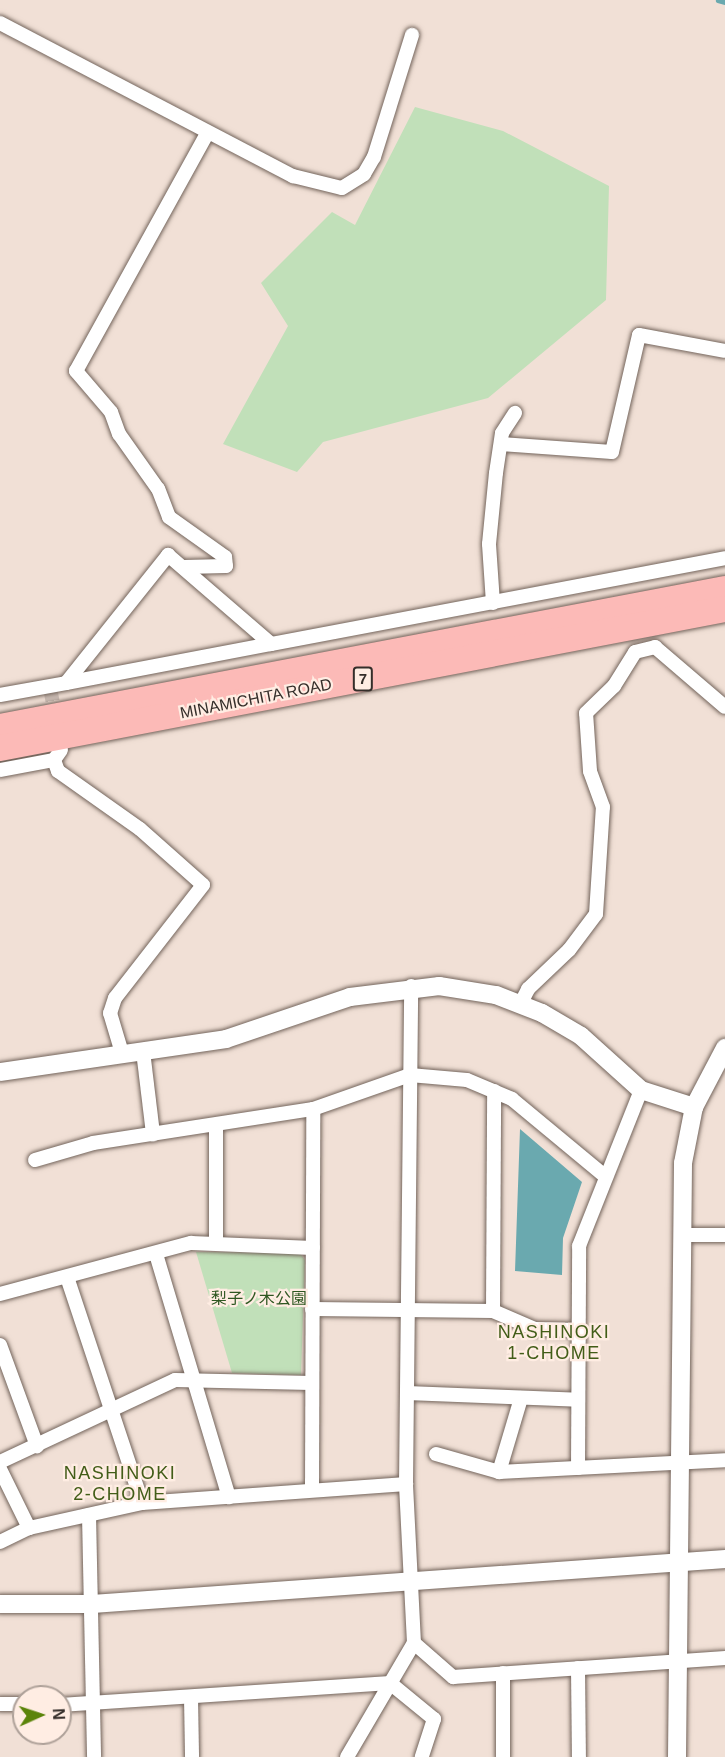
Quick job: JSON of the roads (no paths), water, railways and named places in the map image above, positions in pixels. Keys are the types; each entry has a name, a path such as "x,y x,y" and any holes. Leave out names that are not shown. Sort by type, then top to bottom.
{"highway":[{"name":"MINAMICHITA ROAD","path":"0,727 725,589"},
{"name":"MINAMICHITA ROAD","path":"0,748 725,609"}],"street":[{"path":"0,23 207,134 322,187 354,183 379,146 412,34"},
{"path":"184,567 226,566 225,556 169,517 158,489 119,434 111,412 76,371 207,134"},
{"path":"501,444 612,452 639,336 725,351"},
{"path":"493,603 489,544 501,444 515,413"},
{"path":"66,683 168,555 271,644"},
{"path":"0,695 725,558"},
{"path":"521,1003 528,989 569,950 596,914 603,807 590,771 586,713 614,686 635,652 655,647 725,707"},
{"path":"0,770 58,755 58,771 86,796 140,829 203,885 115,998 110,1013 122,1053"},
{"path":"347,1757 414,1643 406,1484 411,986"},
{"path":"0,1072 255,1032 350,997 411,986 472,990 521,1003 581,1036 641,1090 694,1107"},
{"path":"677,1757 683,1163 694,1107 725,1048"},
{"path":"143,1051 153,1134"},
{"path":"34,1160 153,1134 216,1127 313,1109 410,1075 466,1080 512,1099 606,1177"},
{"path":"578,1468 579,1246 641,1090"},
{"path":"493,1311 494,1091"},
{"path":"312,1490 313,1109"},
{"path":"216,1127 216,1243"},
{"path":"682,1234 725,1235"},
{"path":"0,1294 191,1243 313,1248"},
{"path":"156,1254 229,1497"},
{"path":"67,1277 142,1503"},
{"path":"312,1309 493,1311 535,1329 578,1330"},
{"path":"0,1345 37,1446"},
{"path":"0,1462 157,1386 193,1379 311,1383"},
{"path":"407,1393 578,1400"},
{"path":"499,1472 520,1398"},
{"path":"436,1454 499,1472 725,1460"},
{"path":"0,1469 29,1528"},
{"path":"0,1542 29,1528 142,1503 406,1484"},
{"path":"90,1515 94,1757"},
{"path":"0,1604 92,1605 725,1559"},
{"path":"414,1643 453,1677 725,1658"},
{"path":"578,1668 579,1757"},
{"path":"502,1673 503,1757"},
{"path":"72,1705 390,1683 435,1719 422,1757"},
{"path":"191,1697 192,1757"}],"water":[{"path":"520,1129 582,1182 563,1238 562,1275 515,1271"}],"waterway":[{"path":"718,0 725,2"}],"tunnel":[{"path":"50,687 56,720"}],"district":[{"name":"NASHINOKI 1-CHOME","path":"554,1343"},
{"name":"NASHINOKI 2-CHOME","path":"120,1484"}],"park label":[{"name":"梨子ノ木公園","path":"259,1299"}]}
